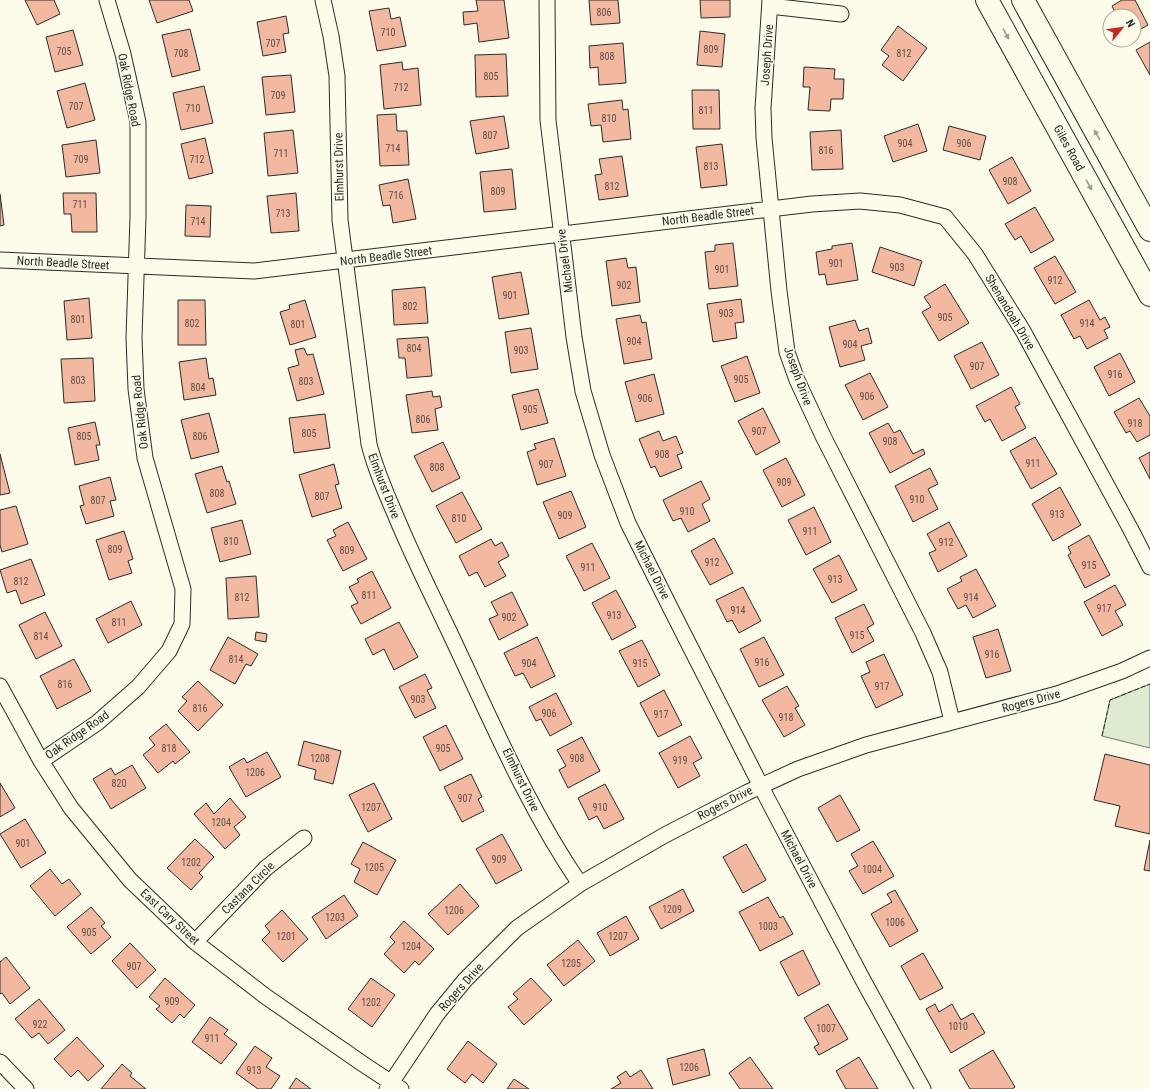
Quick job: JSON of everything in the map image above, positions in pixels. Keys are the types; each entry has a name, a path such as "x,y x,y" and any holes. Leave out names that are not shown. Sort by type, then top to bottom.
{"main road":[{"name":"Giles Road","path":"987,0 1150,295"},
{"path":"1023,0 1150,230"}],"street":[{"name":"Oak Ridge Road","path":"41,760 97,724 138,687 169,651 182,624 183,589 145,458 136,389 134,338 138,217 138,122 123,54 107,0"},
{"name":"Elmhurst Drive","path":"323,0 331,36 337,76 340,220 369,444 373,460 380,481 403,534 533,807 580,884"},
{"name":"Michael Drive","path":"547,0 548,120 574,337 583,391 602,455 628,523 761,785 864,982 923,1089"},
{"path":"770,3 841,14"},
{"name":"Joseph Drive","path":"770,3 763,108 764,138 779,291 787,352 797,380 823,436 923,633 940,672 952,721"},
{"name":"Shenandoah Drive","path":"771,208 860,201 900,205 945,217 975,254 1023,331 1150,567"},
{"name":"North Beadle Street","path":"0,260 254,271 346,261 771,208"},
{"name":"Rogers Drive","path":"393,1087 437,1014 465,980 517,928 580,884 679,827 761,785 798,769 866,745 1057,694 1122,671 1150,658"},
{"name":"East Cary Street","path":"0,686 41,760 71,808 130,880 195,942 265,996 393,1087"},
{"name":"Castana Circle","path":"195,942 266,868 304,838"},
{"path":"0,1062 26,1089"}],"green space":[{"path":"1150,684 1150,748 1102,736 1110,700"}],"building":[{"path":"25,0 54,0 60,14 37,25"},
{"path":"149,0 189,0 193,11 157,23"},
{"path":"476,0 504,0 509,38 479,42 477,23 464,25 463,12 478,11"},
{"path":"589,0 618,0 620,23 591,25"},
{"path":"700,0 730,0 730,17 701,18"},
{"path":"1122,0 1135,0 1139,8 1113,8 1112,6"},
{"path":"389,8 391,19 400,17 406,46 377,51 369,11"},
{"path":"1142,13 1148,25 1142,28"},
{"path":"286,16 289,33 283,34 286,52 263,56 257,22"},
{"path":"898,26 927,48 903,81 882,65 889,56 881,50"},
{"path":"190,29 200,70 172,77 162,35"},
{"path":"73,30 83,65 55,72 46,37"},
{"path":"700,31 725,34 722,67 697,65"},
{"path":"1150,42 1150,75 1136,50 1142,48"},
{"path":"623,43 626,83 599,85 598,67 590,68 589,46"},
{"path":"506,54 508,96 476,97 475,55"},
{"path":"402,62 403,70 418,68 421,105 384,109 380,65"},
{"path":"804,67 835,69 834,79 844,79 843,99 831,99 830,111 808,110 810,87 803,87"},
{"path":"291,75 295,112 266,115 262,77"},
{"path":"85,83 95,120 67,128 57,91"},
{"path":"204,86 213,123 181,130 173,93"},
{"path":"692,90 719,90 720,129 693,129"},
{"path":"622,100 623,110 628,109 631,139 603,142 601,125 591,126 588,104"},
{"path":"396,114 397,131 407,131 409,165 380,166 377,115"},
{"path":"504,116 509,148 476,154 470,121"},
{"path":"918,124 927,151 893,162 884,136"},
{"path":"949,126 986,136 980,160 943,150"},
{"path":"293,130 298,173 268,176 264,133"},
{"path":"841,130 843,169 812,170 810,132"},
{"path":"205,138 213,173 189,179 181,144"},
{"path":"96,140 100,173 66,177 62,145"},
{"path":"722,144 727,185 701,188 696,147"},
{"path":"622,156 628,196 599,200 595,175 602,174 599,159"},
{"path":"1012,157 1031,191 1008,204 989,170"},
{"path":"512,169 516,209 484,212 480,172"},
{"path":"408,179 416,219 393,223 390,205 383,206 379,185"},
{"path":"63,193 96,193 97,232 72,232 71,214 64,214"},
{"path":"296,193 299,231 271,233 267,196"},
{"path":"0,194 4,225 0,226"},
{"path":"186,205 211,206 210,237 185,236"},
{"path":"1035,207 1054,240 1031,253 1021,236 1015,240 1005,224"},
{"path":"733,243 738,286 709,289 705,252 715,251 715,245"},
{"path":"852,243 858,280 827,285 825,274 819,275 816,252 832,249 832,246"},
{"path":"880,247 922,261 914,286 872,272"},
{"path":"1055,256 1076,292 1055,304 1034,268"},
{"path":"626,258 628,268 636,267 640,302 612,306 606,261"},
{"path":"521,272 529,314 499,319 492,277"},
{"path":"945,284 969,323 939,341 922,312 931,307 924,297"},
{"path":"425,287 428,323 394,325 392,290"},
{"path":"89,298 92,338 67,340 64,301"},
{"path":"741,299 744,322 735,323 737,338 713,342 707,304"},
{"path":"178,300 205,300 206,345 178,345"},
{"path":"305,300 316,337 290,345 280,312 290,309 289,305"},
{"path":"1089,300 1100,320 1105,317 1110,327 1104,330 1108,338 1087,349 1080,336 1074,339 1061,315"},
{"path":"640,315 642,323 646,322 652,359 624,364 616,319"},
{"path":"855,320 859,331 868,328 872,343 861,346 865,360 840,367 829,327"},
{"path":"531,328 538,369 511,373 505,332"},
{"path":"428,337 432,376 407,378 405,358 399,358 397,339"},
{"path":"982,342 999,375 971,389 954,356"},
{"path":"304,348 307,355 313,354 324,394 297,401 288,368 299,365 295,350"},
{"path":"1120,353 1135,382 1109,396 1094,367"},
{"path":"747,356 760,393 735,402 721,366"},
{"path":"93,358 95,401 64,403 61,359"},
{"path":"206,358 209,379 213,378 216,395 184,400 179,362"},
{"path":"870,373 888,407 863,420 845,385"},
{"path":"654,374 664,414 636,422 625,382"},
{"path":"1011,387 1020,404 1015,407 1026,428 1002,441 990,419 985,422 976,406"},
{"path":"538,389 548,423 521,430 512,395"},
{"path":"432,391 433,397 440,396 442,407 435,409 438,430 412,433 406,395"},
{"path":"1139,398 1150,416 1150,435 1137,442 1130,431 1126,433 1114,412"},
{"path":"763,408 780,442 756,455 738,421"},
{"path":"209,413 219,452 191,459 181,420"},
{"path":"325,414 330,448 294,453 289,418"},
{"path":"95,422 100,445 96,445 99,460 75,465 68,428"},
{"path":"888,423 894,433 900,430 913,454 923,449 925,454 890,473 869,433"},
{"path":"659,431 663,441 676,436 683,453 677,455 682,468 660,477 655,466 651,468 639,439"},
{"path":"1035,437 1057,474 1031,489 1010,451"},
{"path":"554,438 566,476 537,485 527,452 536,449 534,444"},
{"path":"443,442 460,478 432,492 414,456"},
{"path":"1150,452 1150,479 1139,458"},
{"path":"0,454 10,493 0,495"},
{"path":"786,458 805,495 782,507 763,470"},
{"path":"334,464 339,484 335,485 342,508 312,517 299,475"},
{"path":"222,466 227,482 229,481 236,504 207,513 195,474"},
{"path":"930,468 938,484 928,489 938,509 913,522 895,486"},
{"path":"110,477 116,500 110,501 114,516 86,524 80,506 84,505 79,486"},
{"path":"701,481 710,499 702,504 710,521 688,532 681,518 673,521 663,500"},
{"path":"1060,487 1081,525 1053,541 1032,504"},
{"path":"571,491 586,527 559,539 543,502"},
{"path":"462,492 482,529 456,543 436,506"},
{"path":"16,506 28,544 2,552 0,545 0,510"},
{"path":"814,507 831,542 806,555 788,520"},
{"path":"242,520 251,554 220,562 211,528"},
{"path":"348,522 367,559 343,571 327,540 336,536 333,530"},
{"path":"949,522 967,556 938,572 929,553 936,550 927,534"},
{"path":"124,531 133,559 128,561 132,573 109,580 96,540"},
{"path":"1089,535 1110,575 1085,588 1068,555 1071,553 1068,547"},
{"path":"714,538 733,573 710,585 691,551"},
{"path":"491,539 495,546 502,542 509,556 498,562 506,576 485,587 477,572 469,576 459,556"},
{"path":"592,543 610,578 584,591 566,556"},
{"path":"839,555 857,590 832,603 813,569"},
{"path":"31,559 45,595 21,604 16,590 7,593 0,570"},
{"path":"976,569 996,606 973,618 966,605 958,609 947,589 962,581 960,577"},
{"path":"372,571 391,608 361,624 351,606 358,603 349,587 359,582 357,579"},
{"path":"256,576 259,617 228,619 226,578"},
{"path":"1115,585 1126,605 1115,611 1123,625 1102,636 1084,602"},
{"path":"743,587 761,621 739,633 732,620 727,622 716,600"},
{"path":"616,590 636,627 612,640 592,603"},
{"path":"512,592 528,625 499,640 489,619 498,615 491,602"},
{"path":"131,601 142,625 108,643 96,619"},
{"path":"864,604 874,624 867,628 874,641 852,653 835,618"},
{"path":"45,612 62,646 36,659 19,625"},
{"path":"399,622 418,657 394,670 384,649 373,655 365,639"},
{"path":"998,629 1011,671 986,678 973,637"},
{"path":"256,632 267,634 266,642 255,640"},
{"path":"228,637 258,654 251,666 246,664 235,684 210,670"},
{"path":"537,637 555,676 531,688 523,673 515,676 504,653"},
{"path":"764,637 784,675 759,687 740,649"},
{"path":"642,640 660,675 638,687 619,651"},
{"path":"884,654 903,695 876,708 861,676 870,672 866,662"},
{"path":"74,659 91,691 57,709 40,676"},
{"path":"425,674 432,688 427,690 436,708 415,718 399,687"},
{"path":"198,681 223,705 198,731 178,711 187,701 182,697"},
{"path":"787,686 799,706 795,708 805,725 784,737 762,700"},
{"path":"664,690 682,725 658,737 640,703"},
{"path":"556,693 572,724 550,736 541,719 536,721 529,707"},
{"path":"166,724 190,752 175,764 173,761 158,773 143,755 155,745 149,738"},
{"path":"446,725 463,759 440,771 423,737"},
{"path":"690,736 702,758 693,763 700,776 678,788 659,753"},
{"path":"582,737 600,771 568,788 559,770 566,766 557,750"},
{"path":"304,741 341,751 333,784 314,779 316,770 298,765"},
{"path":"267,752 281,777 246,797 229,767 244,758 247,763"},
{"path":"1105,754 1150,765 1150,834 1115,826 1120,806 1094,800"},
{"path":"132,765 146,788 111,809 93,779 111,768 115,775"},
{"path":"471,774 482,797 478,799 484,811 462,822 444,787"},
{"path":"0,783 15,808 0,817"},
{"path":"374,783 392,819 368,832 349,795"},
{"path":"605,784 624,819 604,829 597,816 589,820 578,798"},
{"path":"840,795 860,830 837,842 818,808"},
{"path":"230,798 246,817 234,827 240,835 225,849 194,814 206,803 214,814"},
{"path":"25,819 46,853 21,868 0,834"},
{"path":"502,834 522,870 496,884 476,849"},
{"path":"195,839 214,857 199,873 203,877 191,890 167,868"},
{"path":"1150,840 1150,871 1144,870"},
{"path":"873,841 894,876 863,894 849,871 858,866 851,854"},
{"path":"363,842 396,860 377,895 354,882 360,869 351,864"},
{"path":"746,844 766,880 743,893 723,857"},
{"path":"50,869 62,884 69,879 81,894 55,916 30,886"},
{"path":"460,884 479,906 448,935 428,914"},
{"path":"683,889 694,911 661,929 649,907"},
{"path":"895,890 918,931 890,947 871,914 892,902 887,894"},
{"path":"344,895 358,916 326,939 312,917"},
{"path":"768,897 780,918 783,916 793,934 760,951 739,912"},
{"path":"91,907 105,923 101,926 111,937 91,954 67,927"},
{"path":"282,910 308,939 283,962 262,940 270,932 265,926"},
{"path":"626,916 639,939 610,956 597,933"},
{"path":"404,921 434,949 419,965 415,961 404,973 384,954 395,942 390,937"},
{"path":"578,940 595,961 564,986 547,965"},
{"path":"130,943 156,970 137,988 112,961"},
{"path":"803,950 820,984 798,996 780,962"},
{"path":"923,953 943,988 920,1000 901,966"},
{"path":"6,957 30,988 10,1004 2,993 0,994 0,962"},
{"path":"165,978 195,1005 184,1018 180,1014 172,1023 156,1009 160,1006 149,997"},
{"path":"371,978 395,995 372,1027 348,1009"},
{"path":"531,978 552,1000 524,1025 508,1007 518,999 513,994"},
{"path":"39,999 65,1030 48,1044 39,1033 32,1038 15,1019"},
{"path":"828,1004 848,1039 819,1055 814,1047 819,1044 804,1018"},
{"path":"935,1004 939,1012 952,1004 961,1020 973,1013 985,1033 951,1053 926,1009"},
{"path":"210,1017 228,1030 224,1034 237,1044 221,1064 192,1042"},
{"path":"77,1037 104,1066 88,1081 78,1070 71,1077 54,1059"},
{"path":"468,1041 497,1064 483,1083 472,1074 465,1083 447,1069"},
{"path":"255,1046 272,1058 266,1067 280,1076 271,1089 258,1089 236,1073"},
{"path":"704,1049 710,1075 673,1085 667,1059"},
{"path":"993,1050 1015,1087 1012,1089 970,1089 959,1070"},
{"path":"750,1057 773,1089 740,1089 729,1073"},
{"path":"859,1057 878,1089 846,1089 836,1071"},
{"path":"122,1064 132,1073 130,1076 146,1089 101,1089"},
{"path":"641,1070 653,1089 611,1089 621,1083 617,1077 626,1071 630,1077"},
{"path":"296,1078 311,1089 289,1089"},
{"path":"514,1079 529,1089 507,1089"}],"fence":[{"path":"1102,736 1110,700 1150,684"}]}
